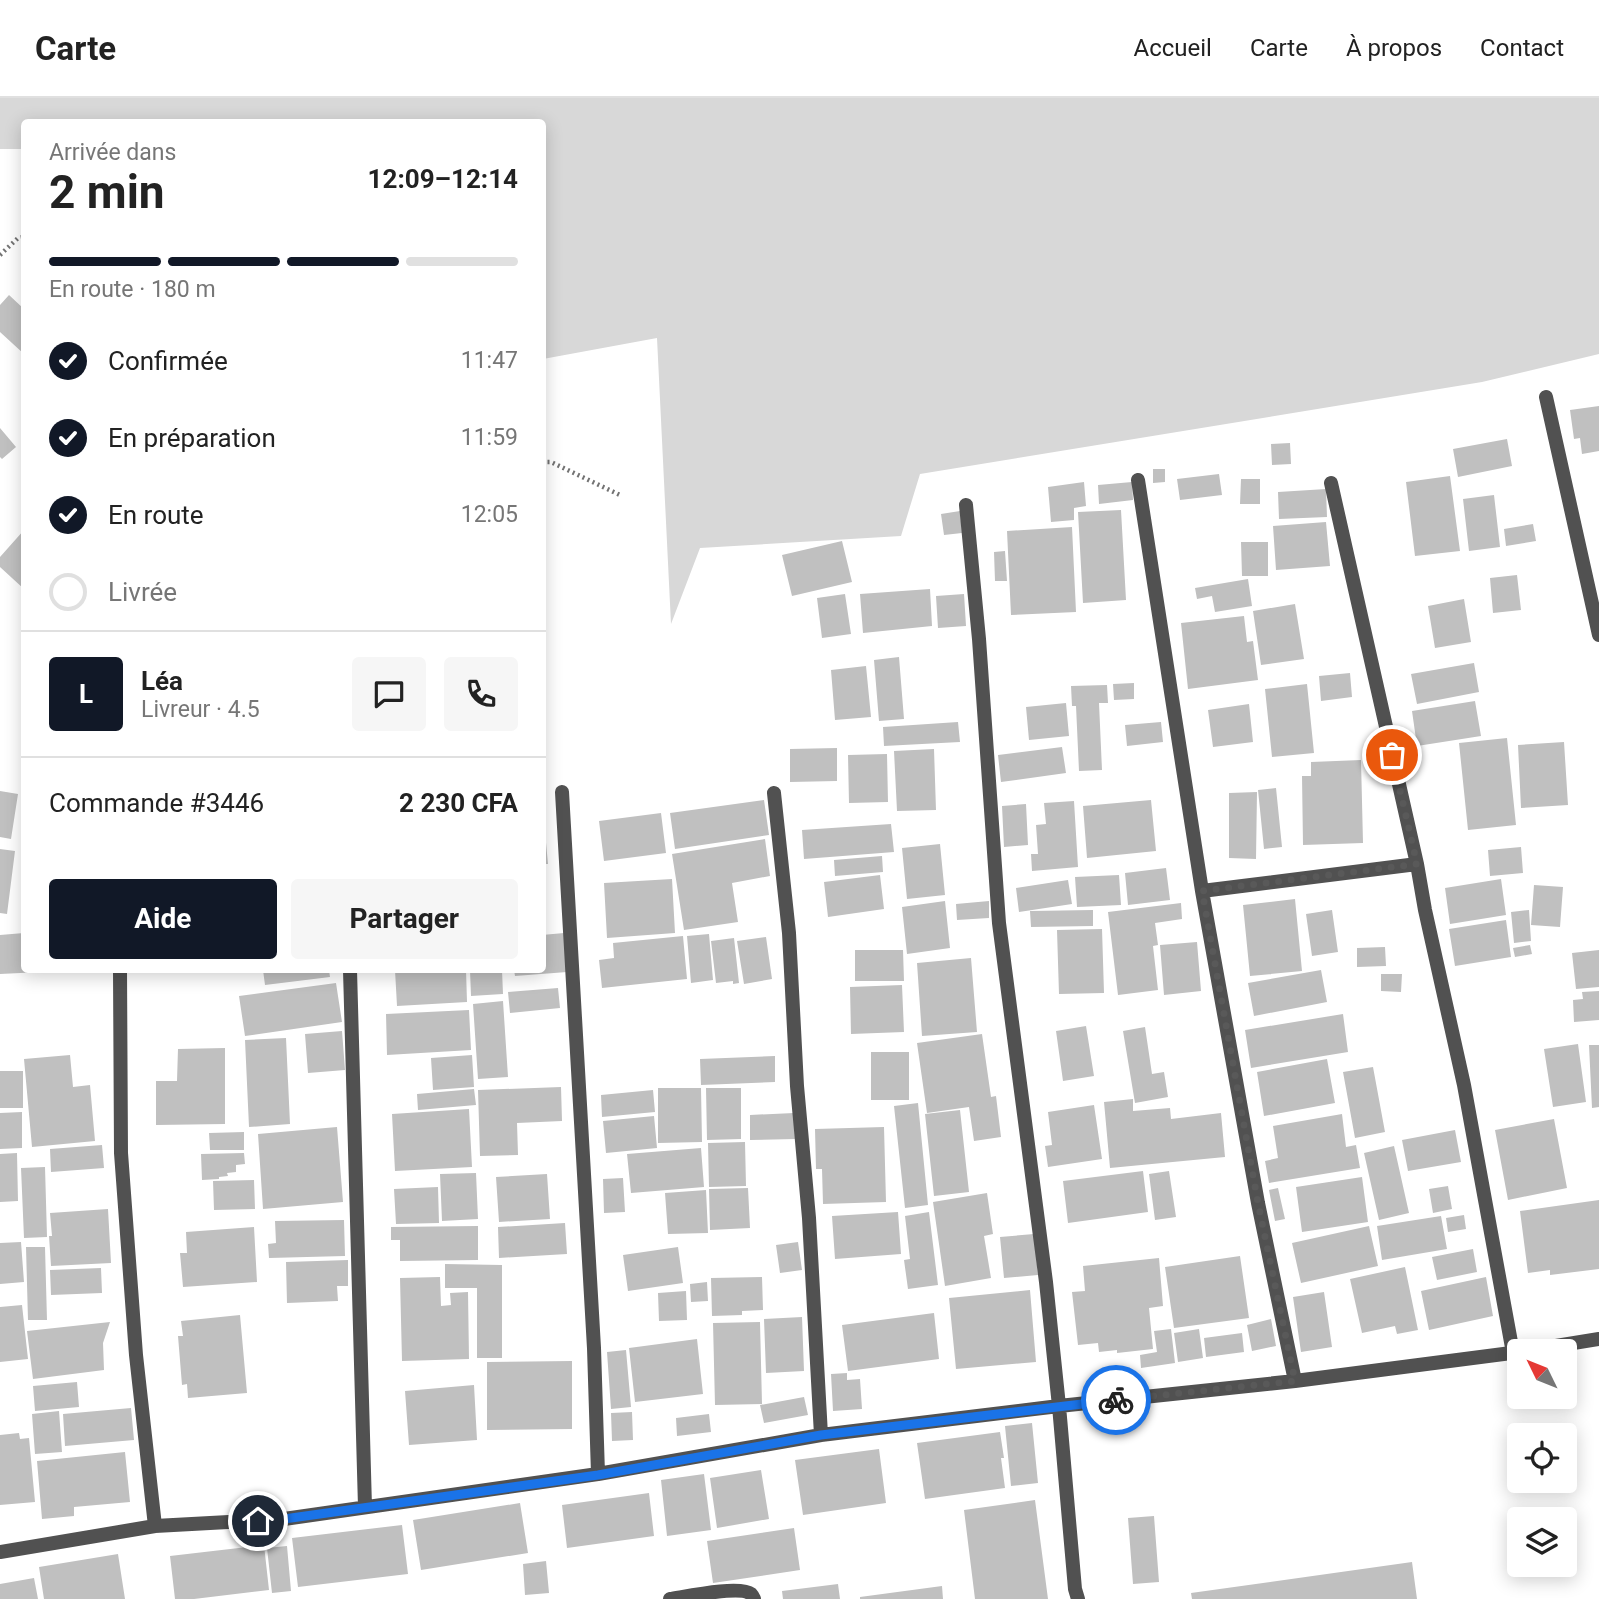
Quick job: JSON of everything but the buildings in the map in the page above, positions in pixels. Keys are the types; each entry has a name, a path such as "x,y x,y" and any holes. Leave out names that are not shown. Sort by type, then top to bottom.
{"street":[{"path":"1546,397 1599,635"},
{"path":"1138,480 1202,891 1258,1203 1295,1381"},
{"path":"1331,483 1417,864 1516,1339"},
{"path":"966,505 979,639 999,923 1046,1282 1078,1599"},
{"path":"562,792 593,1335 598,1475"},
{"path":"774,793 789,933 821,1435"},
{"path":"1202,891 1417,864"},
{"path":"120,973 121,1153 136,1355 155,1527"},
{"path":"350,973 365,1507"},
{"path":"1577,1343 1599,1339"},
{"path":"0,1552 155,1527 284,1519 598,1475 821,1435 1295,1381 1507,1354"},
{"path":"670,1599 714,1592 743,1591 751,1594 754,1599"}],"path":[{"path":"0,255 21,238"},
{"path":"546,462 622,496"}],"shaded area":[{"path":"0,98 1599,98 1599,354 1482,382 920,474 901,536 700,548 671,624 657,338 546,358 546,119 21,119 21,149 0,149"}],"way so far":[{"path":"1116,1400 1295,1381 1258,1203 1202,891 1417,864 1392,755"}],"route":[{"path":"258,1521 598,1475 821,1435 1116,1400"}]}
